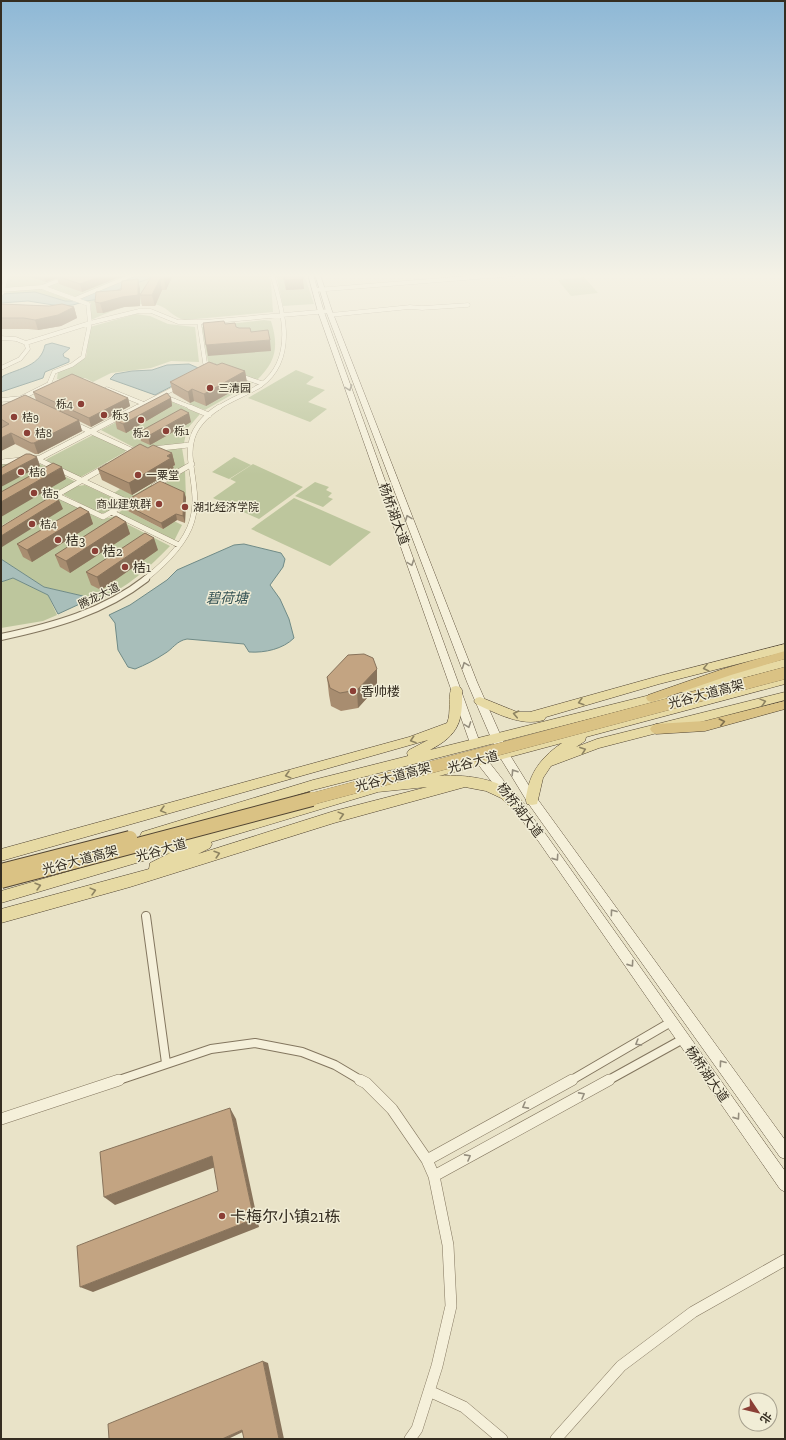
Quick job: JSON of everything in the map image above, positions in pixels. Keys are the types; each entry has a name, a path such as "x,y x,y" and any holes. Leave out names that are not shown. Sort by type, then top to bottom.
{"highway":[{"path":"652,698 727,672 785,656"},
{"name":"光谷大道高架","path":"1,871 415,766 785,667"},
{"name":"光谷大道高架","path":"1,881 785,673"},
{"path":"656,729 705,726 785,705"}],"main road":[{"name":"杨桥湖大道","path":"337,341 481,760 519,807 785,1184"},
{"name":"杨桥湖大道","path":"338,341 480,701 503,754 532,800 785,1152"},
{"path":"532,716 659,680 785,648"},
{"name":"光谷大道","path":"1,875 121,844 305,788 378,768 495,737 596,713 785,663"},
{"name":"光谷大道","path":"1,897 379,787 785,680"},
{"path":"378,768 435,743 450,727 456,713 456,690"},
{"path":"546,763 597,744 785,696"},
{"path":"480,701 516,716 568,717 596,713"},
{"path":"654,715 744,707"},
{"path":"1,855 411,741 450,727"},
{"path":"532,800 537,776 546,763 564,748 593,731"},
{"path":"379,787 449,780 464,782 483,785 503,793 519,807"},
{"path":"1,916 116,885 334,817 464,782"},
{"path":"216,795 305,788"},
{"path":"116,885 244,826"}],"street":[{"path":"21,341 26,343 32,341"},
{"path":"1,400 21,398 49,384 54,372 72,365 84,357 87,341"},
{"path":"202,341 205,363 222,369"},
{"path":"122,456 133,451 189,445 194,431 209,415 266,380 283,356 283,341"},
{"path":"1,368 16,362 26,355 28,349 26,343"},
{"path":"209,370 216,366"},
{"path":"235,373 261,383"},
{"path":"51,379 58,379"},
{"path":"1,462 40,458 182,384"},
{"path":"98,386 144,404"},
{"path":"162,395 209,415"},
{"path":"21,398 28,402"},
{"path":"63,419 133,451"},
{"name":"腾龙大道","path":"1,637 26,632 78,617 105,605 147,580 159,570 191,527 194,509 192,464 189,445"},
{"path":"40,458 41,461 128,502"},
{"path":"50,499 116,460"},
{"path":"147,490 192,464"},
{"path":"56,495 103,517 134,498"},
{"path":"111,512 179,545"},
{"path":"146,916 166,1063"},
{"path":"427,1160 617,1055 671,1022"},
{"path":"434,1176 683,1039"},
{"path":"1,1119 211,1049 255,1043 302,1052 335,1064 366,1083 392,1109 427,1160 434,1176 448,1245 450,1306 437,1366 417,1429 410,1439"},
{"path":"556,1439 621,1366 693,1312 785,1260"},
{"path":"429,1391 464,1407 502,1439"}],"green space":[{"path":"88,341 197,341 199,362 171,361 151,368 111,373 93,382 85,378 57,379 58,371 70,367 86,357"},
{"path":"204,341 275,341 272,360 257,380 208,362"},
{"path":"296,370 314,377 306,384 325,390 308,402 327,409 310,422 248,398"},
{"path":"225,374 254,382 205,410 189,404"},
{"path":"163,398 200,414 187,429 184,443 178,445 135,448 101,430"},
{"path":"93,435 126,449 125,452 79,478 45,462 47,459"},
{"path":"166,448 182,448 185,466 128,500 114,493 120,489 134,495 174,471 156,456"},
{"path":"234,457 251,465 229,479 212,472"},
{"path":"32,460 74,481 75,483 1,526 1,464"},
{"path":"253,464 303,487 259,519 213,498 236,482 230,479"},
{"path":"185,471 186,498 161,486"},
{"path":"315,482 329,487 326,490 332,493 328,497 333,499 323,507 295,496"},
{"path":"85,485 119,501 119,504 107,513 99,513 64,495 64,493 78,486"},
{"path":"294,498 371,532 330,566 251,529"},
{"path":"61,499 100,519 113,517 170,546 129,583 98,600 84,602 83,596 44,587 1,559 1,530 54,500"},
{"path":"124,509 163,529 174,521 182,525 174,541 118,513"},
{"path":"13,578 48,595 57,615 43,621 1,628 1,582"}],"water":[{"path":"52,343 70,348 63,354 64,357 69,359 69,362 45,372 43,378 1,392 1,379 3,376 34,362 43,352 45,345"},
{"path":"189,364 203,370 155,395 110,379 115,374 152,370 167,365"},
{"name":"碧荷塘","path":"244,544 281,553 285,559 283,567 270,585 280,599 289,619 294,638 279,648 255,652 249,652 244,644 187,639 180,641 167,652 146,664 135,669 128,667 118,650 115,623 109,615 130,605 167,580 177,570 234,545"},
{"path":"1,559 44,587 83,596 84,602 58,614 48,595 13,578 1,582"}],"building":[{"path":"205,341 255,341 206,345"},
{"path":"209,362 217,365 222,363 245,371 204,394 192,389 188,392 170,382"},
{"path":"72,374 128,398 89,418 33,392"},
{"path":"167,393 171,398 123,424 115,420"},
{"path":"25,395 79,420 34,443 11,433 1,438 1,428 9,424 1,419 1,406"},
{"path":"181,409 189,413 148,436 139,432"},
{"path":"140,444 148,448 153,445 172,453 167,456 171,458 129,483 98,469"},
{"path":"26,454 37,457 1,476 1,468"},
{"path":"53,463 62,467 1,502 1,492"},
{"name":"商业建筑群","path":"160,481 184,492 183,516 176,514 161,523 122,503"},
{"path":"52,496 59,500 1,536 1,527"},
{"path":"80,507 89,512 27,550 17,544"},
{"path":"116,516 126,522 66,561 55,555"},
{"path":"145,533 154,538 97,577 86,572"},
{"path":"364,654 373,658 377,669 357,690 340,693 330,688 327,677 348,655"},
{"name":"卡梅尔小镇21栋","path":"230,1108 254,1219 80,1287 77,1246 218,1191 212,1156 104,1197 100,1152"},
{"path":"263,1361 279,1439 244,1439 242,1430 222,1439 109,1439 108,1424"}],"place":[{"name":"三清园","path":"210,388"},
{"name":"栎4","path":"81,404"},
{"name":"栎3","path":"104,415"},
{"name":"桔9","path":"14,417"},
{"name":"栎2","path":"141,420"},
{"name":"栎1","path":"166,431"},
{"name":"桔8","path":"27,433"},
{"name":"桔6","path":"21,472"},
{"name":"一粟堂","path":"138,475"},
{"name":"桔5","path":"34,493"},
{"name":"商业建筑群","path":"159,504"},
{"name":"湖北经济学院","path":"185,507"},
{"name":"桔4","path":"32,524"},
{"name":"桔3","path":"58,540"},
{"name":"桔2","path":"95,551"},
{"name":"桔1","path":"125,567"},
{"name":"香帅楼","path":"353,691"},
{"name":"卡梅尔小镇21栋","path":"222,1216"}]}
